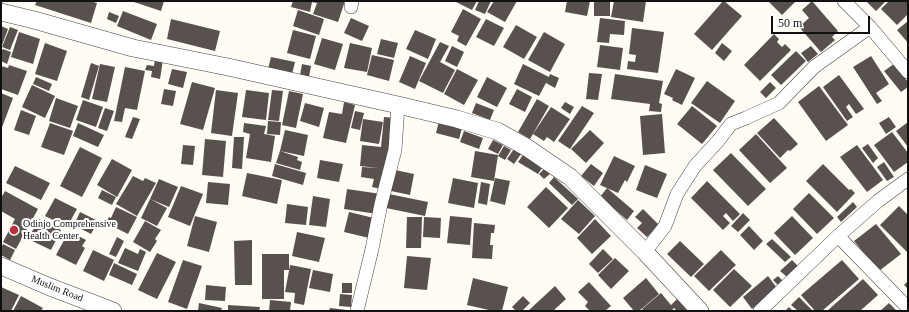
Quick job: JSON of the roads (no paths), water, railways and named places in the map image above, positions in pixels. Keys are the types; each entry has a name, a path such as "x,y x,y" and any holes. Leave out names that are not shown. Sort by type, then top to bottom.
{"street":[{"path":"844,1 870,27 908,72"},
{"path":"1,12 133,48 228,67 398,105 457,119 497,131 526,147 570,177 645,252 700,311"},
{"path":"645,252 665,226 677,194 695,166 731,124 779,103 814,67 870,27"},
{"path":"357,311 381,204 395,150 398,105"},
{"path":"760,311 838,236 878,201 908,179"},
{"path":"838,236 908,308"},
{"name":"Muslim Road","path":"1,266 50,287 113,311"}],"place":[{"name":"Odinjo Comprehensive Health Center","path":"14,230"}]}
